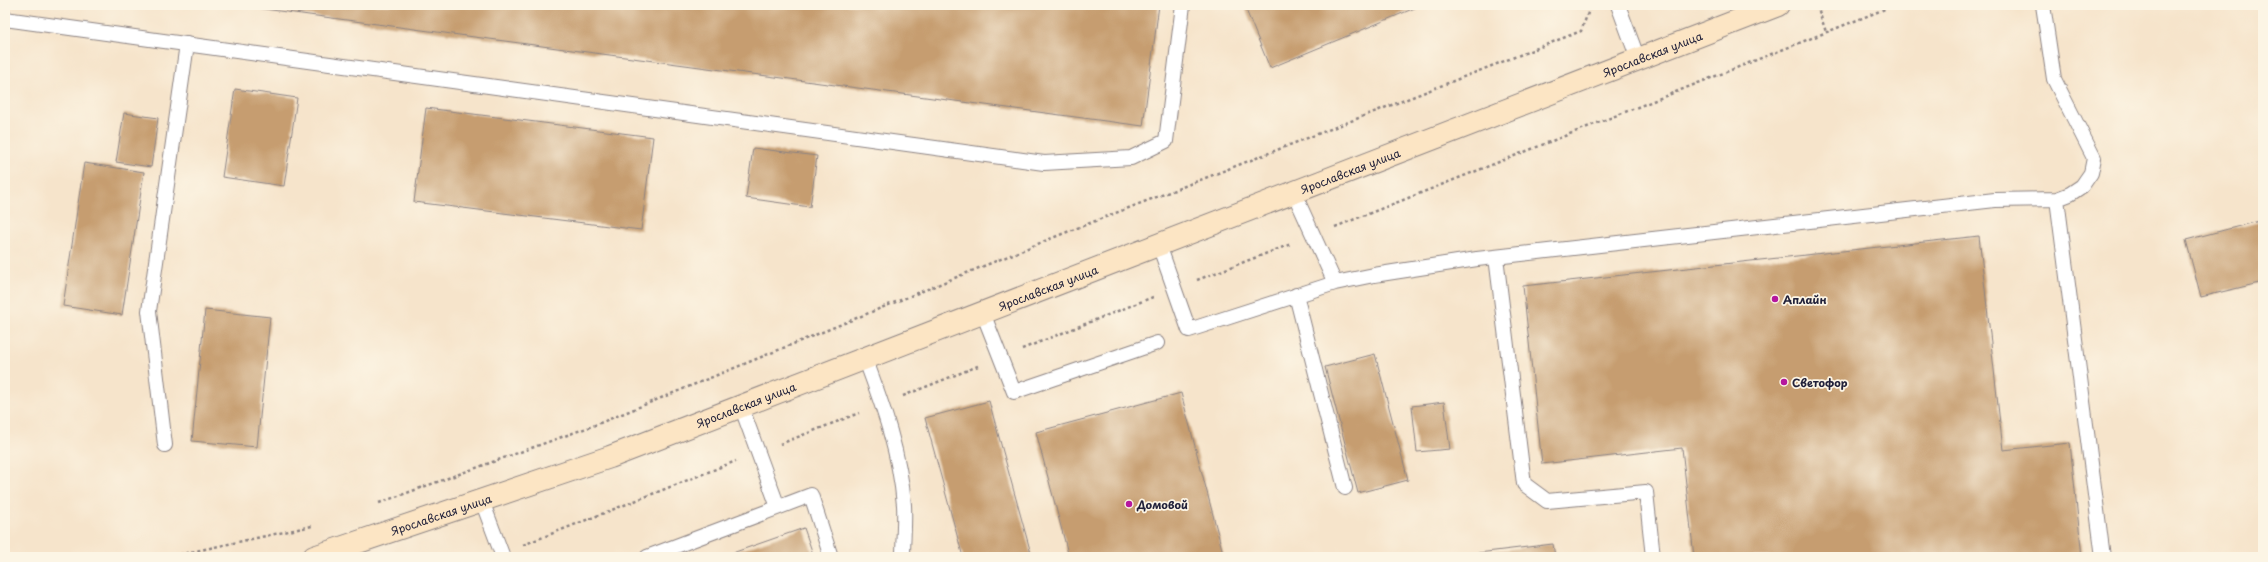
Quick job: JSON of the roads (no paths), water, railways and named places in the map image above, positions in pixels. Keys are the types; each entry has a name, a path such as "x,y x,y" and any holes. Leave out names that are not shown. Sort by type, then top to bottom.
{"street":[{"name":"Ярославская улица","path":"314,557 610,457 1778,5"}],"lane":[{"path":"5,19 1044,163 1131,158 1166,141 1183,5"},
{"path":"1618,5 1638,59"},
{"path":"1158,245 1189,330 1335,283 1374,274 1496,257 1995,200 2057,199 2070,194 2082,186 2091,173 2094,158 2054,79 2043,5"},
{"path":"165,445 149,311 187,44"},
{"path":"1294,193 1335,283"},
{"path":"2057,199 2103,557"},
{"path":"1496,257 1524,484 1547,501 1646,492 1653,557"},
{"path":"1296,296 1344,488"},
{"path":"983,313 1014,392 1157,343"},
{"path":"865,358 882,404 896,451 904,506 903,557"},
{"path":"741,406 778,507"},
{"path":"647,557 810,495 831,557"},
{"path":"482,501 503,557"}],"place":[{"name":"Аплайн","path":"1775,299"},
{"name":"Светофор","path":"1784,382"},
{"name":"Домовой","path":"1129,504"}]}
